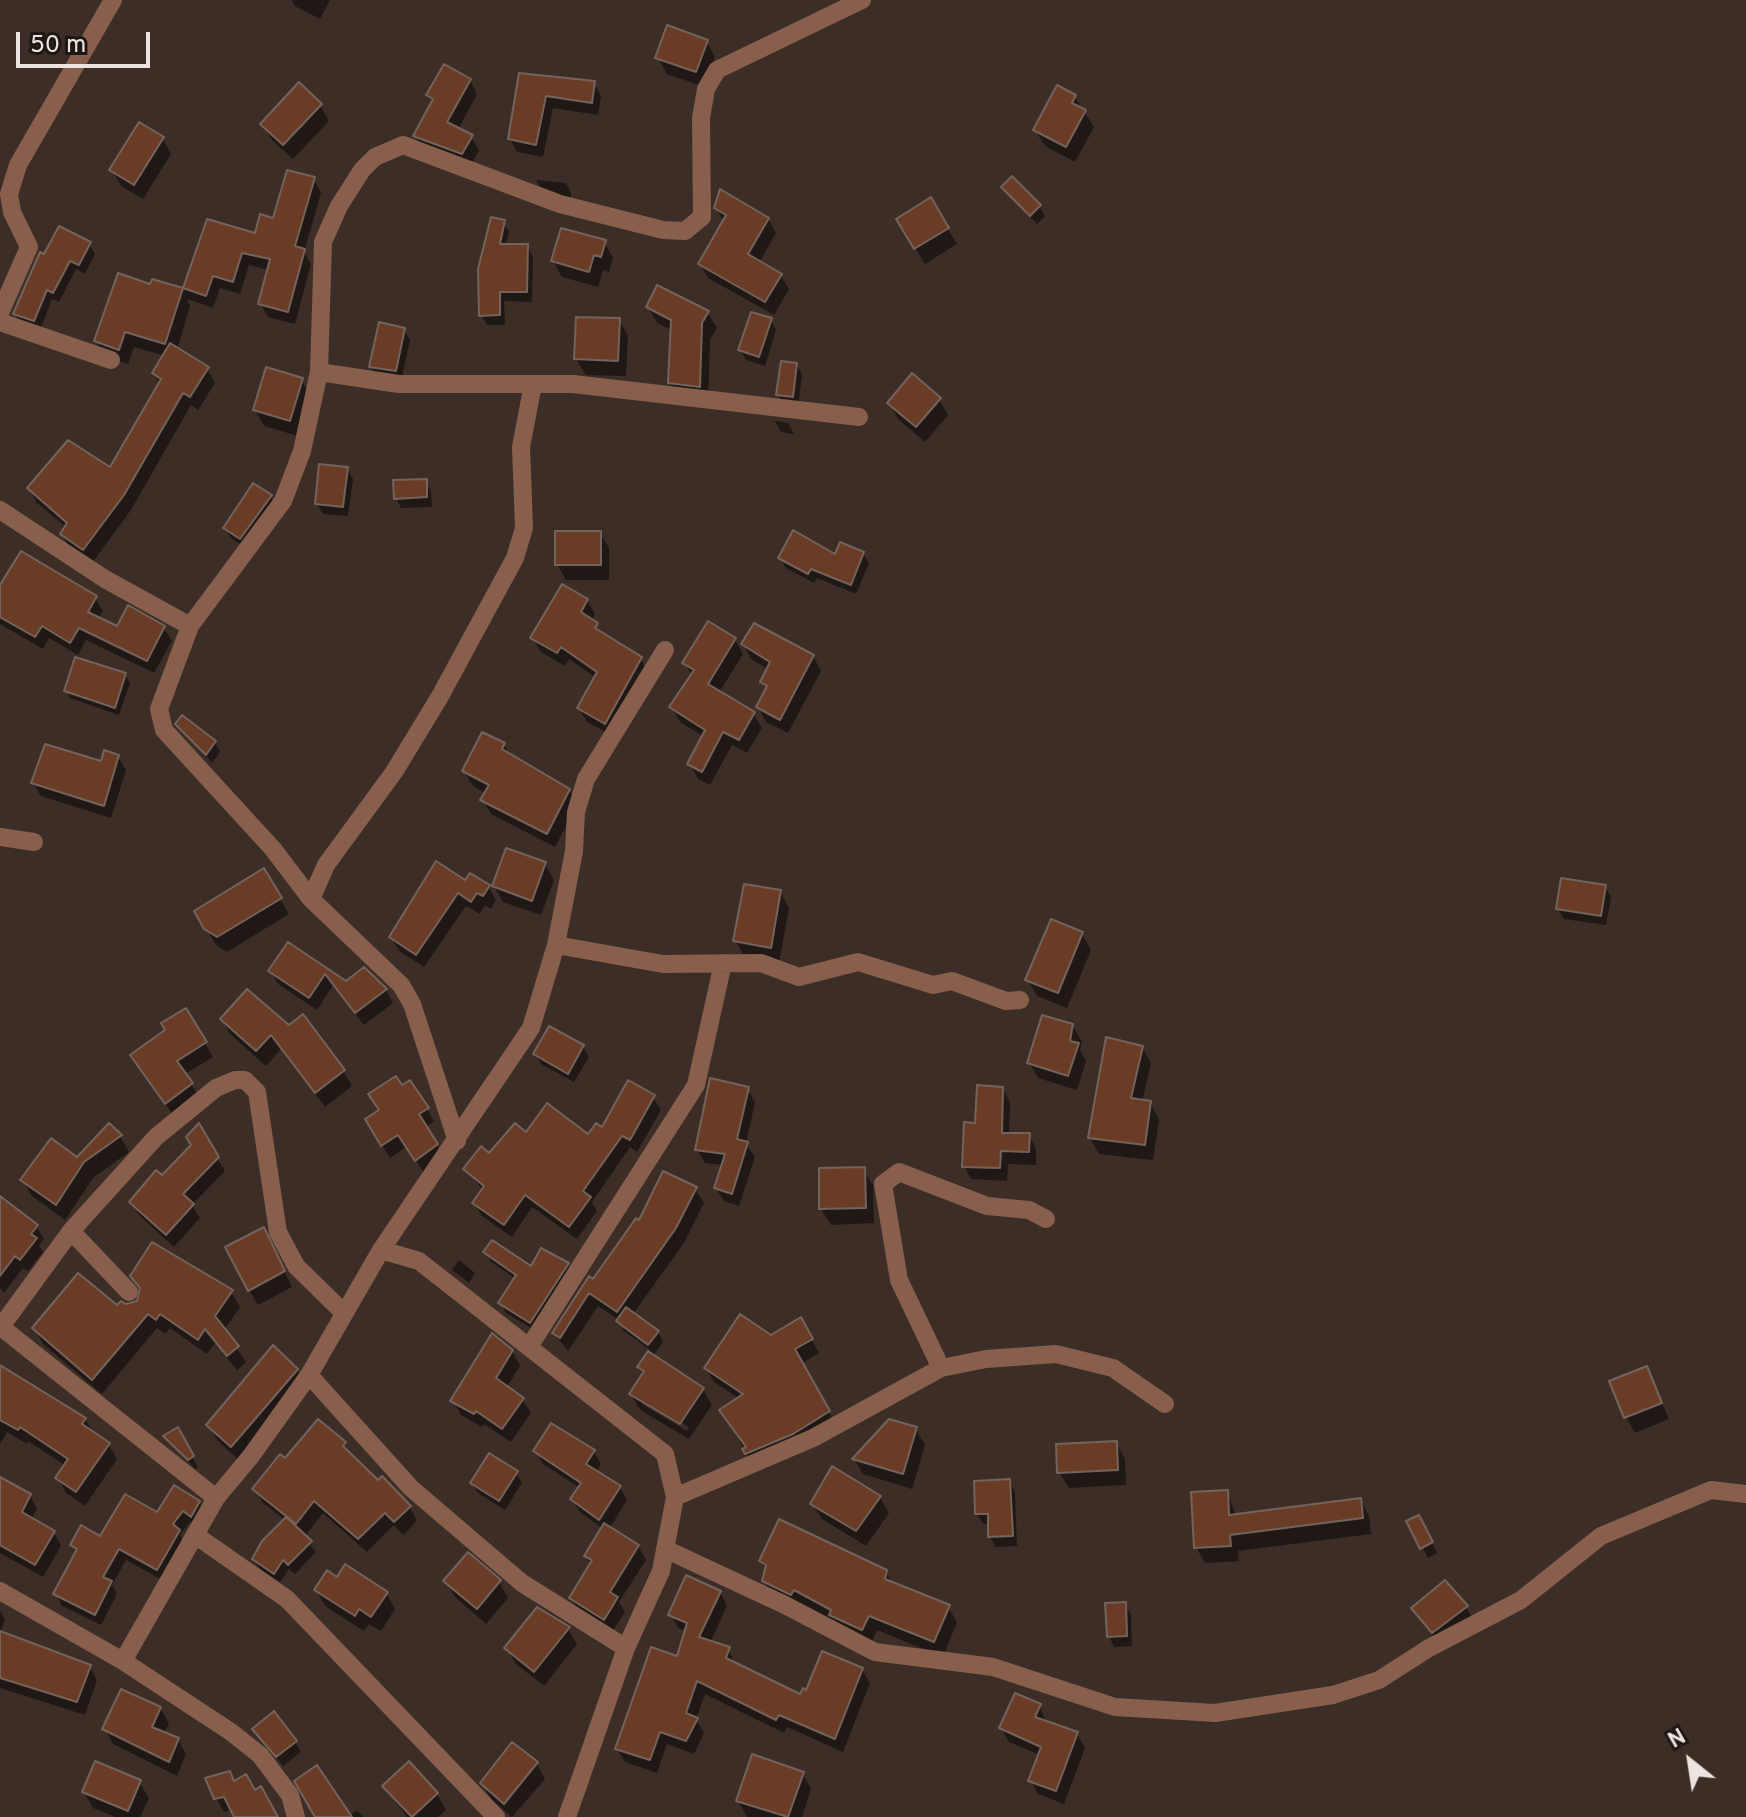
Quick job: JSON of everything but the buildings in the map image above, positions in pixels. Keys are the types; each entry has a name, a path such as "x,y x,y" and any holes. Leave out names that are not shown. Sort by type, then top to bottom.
{"street":[{"path":"0,313 29,247 12,212 9,194 18,165 113,0"},
{"path":"457,1141 412,1004 401,985 311,899 273,849 164,730 159,709 190,626 283,501 302,451 319,372 323,242 339,206 375,157 403,145 560,204 663,230 685,231 702,217 701,118 706,89 717,70 862,0"},
{"path":"0,322 111,360"},
{"path":"319,372 399,384 573,384 859,417"},
{"path":"311,899 326,865 394,772 439,698 515,558 524,528 521,447 533,384"},
{"path":"0,510 105,579 190,626"},
{"path":"123,1661 216,1498 251,1456 309,1375 381,1250 531,1028 556,945 574,851 576,812 586,779 665,650"},
{"path":"0,837 34,842"},
{"path":"556,945 663,964 761,963 799,977 858,962 933,985 952,981 1006,1001 1020,1000"},
{"path":"529,1347 696,1085 723,963"},
{"path":"216,1498 0,1328 71,1231 156,1137 216,1088 245,1080 257,1092 278,1232 296,1266 344,1313"},
{"path":"941,1368 899,1280 883,1184 899,1172 987,1206 1029,1210 1046,1219"},
{"path":"71,1231 129,1292"},
{"path":"381,1250 419,1261 665,1454 675,1497 661,1571 626,1648 567,1817"},
{"path":"675,1497 813,1438 941,1368 986,1359 1056,1354 1113,1368 1165,1404"},
{"path":"309,1375 411,1488 522,1583 626,1648"},
{"path":"665,1549 783,1604 875,1652 993,1667 1115,1707 1215,1713 1333,1695 1379,1680 1429,1648 1521,1600 1601,1536 1711,1490 1746,1494"},
{"path":"195,1535 287,1599 496,1817"},
{"path":"0,1591 123,1661 260,1755 290,1795 296,1817"}]}
